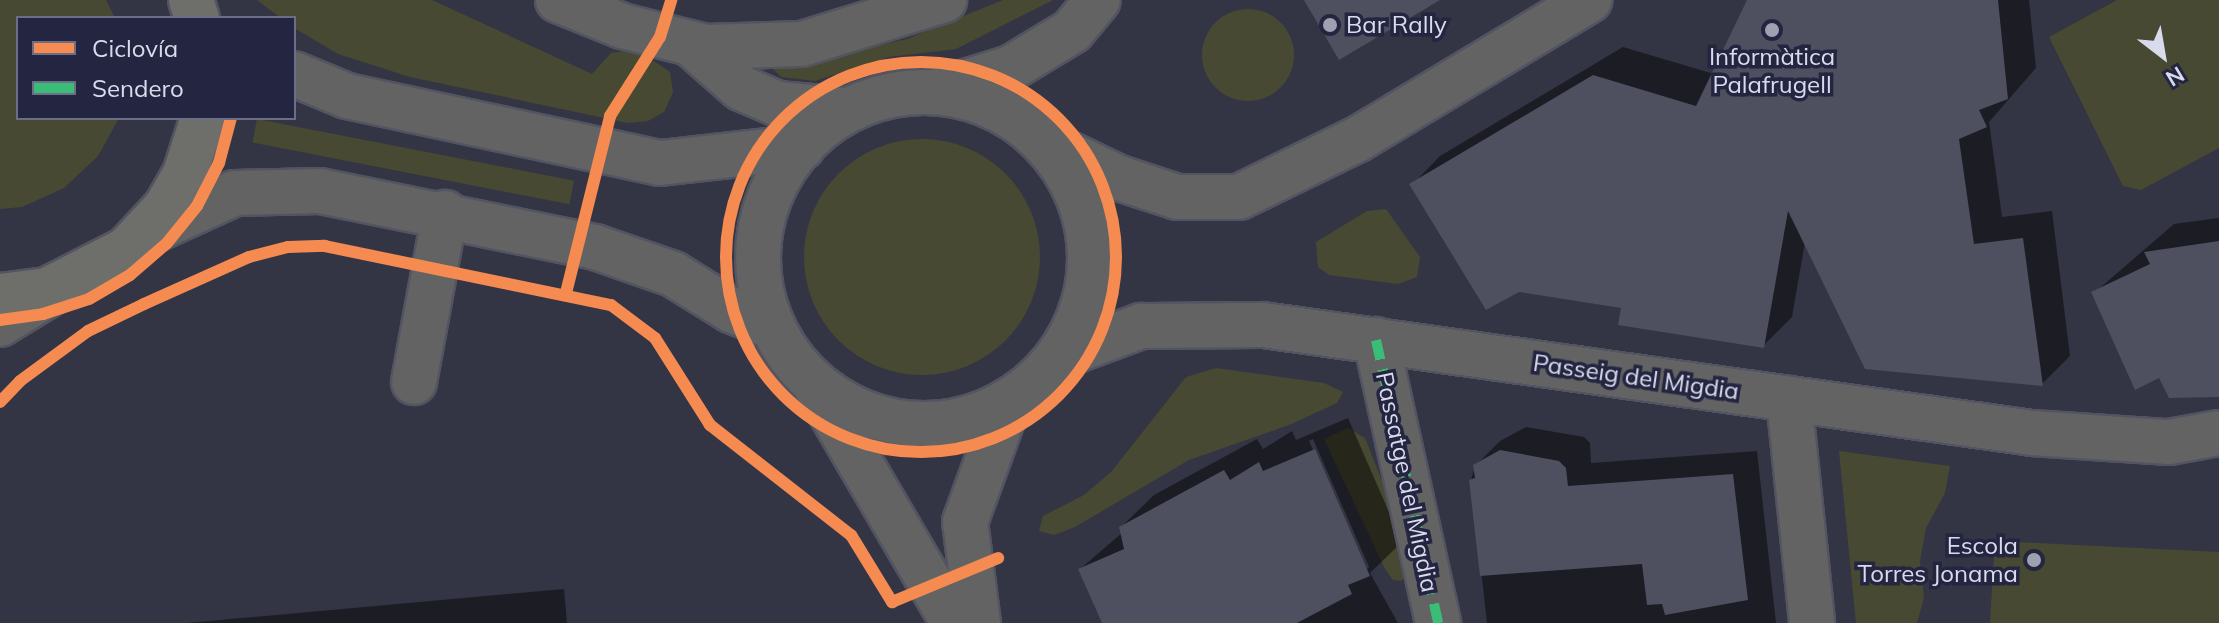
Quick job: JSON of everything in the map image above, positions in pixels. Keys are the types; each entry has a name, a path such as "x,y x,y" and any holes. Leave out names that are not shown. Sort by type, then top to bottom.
{"main road":[{"path":"0,296 47,290 74,280 141,236 185,174 202,120"}],"street":[{"path":"203,0 218,16"},
{"path":"558,0 622,26 691,44 802,44 944,0"},
{"path":"954,623 814,384 782,347 763,303 757,255 765,207 786,163 845,110 894,94 935,91 1011,68 1072,31 1098,0"},
{"path":"935,91 975,99 1014,116 1046,143 1119,178 1177,197 1239,197 1358,139 1589,0"},
{"path":"691,44 741,88 778,104 845,110"},
{"path":"296,75 391,107 660,163 802,147"},
{"path":"814,384 858,412 909,424 961,420 1009,401 1058,357 1084,306 1091,248 1078,192 1046,143"},
{"path":"141,236 235,193 320,191 445,213 634,261 673,274 731,310 773,327"},
{"path":"414,382 445,213"},
{"path":"0,324 74,280"},
{"name":"Passeig del Migdia","path":"1058,357 1141,326 1263,325 2032,433 2169,442 2219,433"},
{"name":"Passatge del Migdia","path":"1376,340 1438,623"},
{"path":"1789,399 1812,623"},
{"path":"978,623 965,522 1009,401"}],"green space":[{"path":"0,0 106,0 114,16 16,16 16,120 118,120 98,156 64,188 22,207 0,209"},
{"path":"257,0 432,0 592,74 611,53 636,49 670,72 673,92 664,112 648,121 628,123 410,77 338,54 296,29 296,16 278,16"},
{"path":"1003,0 1053,0 956,49 889,57 815,81 781,77 764,60 845,53 907,39"},
{"path":"2117,0 2219,0 2219,148 2141,190 2123,186 2049,37"},
{"path":"1239,9 1257,9 1274,16 1287,29 1294,55 1287,81 1274,94 1257,101 1239,101 1222,94 1209,81 1202,64 1202,46 1209,29 1222,16"},
{"path":"257,120 574,181 569,204 252,143"},
{"path":"922,139 945,141 967,148 988,159 1005,174 1020,191 1031,212 1038,234 1038,280 1031,302 1020,323 1005,340 988,355 967,366 945,373 922,375 899,373 877,366 856,355 839,340 824,323 813,302 806,280 804,257 806,234 813,212 824,191 839,174 856,159 877,148 899,141"},
{"path":"1386,209 1420,257 1417,277 1398,284 1329,275 1318,267 1316,242 1367,211"},
{"path":"1216,368 1324,383 1343,392 1337,403 1289,425 1189,460 1075,527 1054,535 1039,531 1043,516 1084,495 1112,471 1186,377"},
{"path":"1348,428 1365,438 1390,501 1407,576 1401,581 1393,580 1385,569 1324,439"},
{"path":"1839,451 1950,466 1945,493 1926,528 1920,561 1924,598 1917,623 1856,623"},
{"path":"1995,541 2219,552 2219,623 1990,623"}],"building":[{"path":"1304,0 1440,0 1339,60"},
{"path":"1747,0 1998,0 2008,99 1979,110 1987,127 1959,139 1974,244 2023,238 2043,386 1865,369 1788,211 1764,348 1618,325 1621,308 1519,292 1486,310 1409,184 1593,75 1696,106"},
{"path":"2219,241 2219,397 2169,398 2159,378 2135,390 2091,292 2150,264 2144,252"},
{"path":"1315,449 1370,576 1348,585 1352,594 1297,623 1102,623 1078,569 1124,549 1119,527 1224,470 1230,480 1259,462 1263,471"},
{"path":"1500,450 1559,461 1566,468 1568,486 1733,474 1748,600 1665,615 1662,604 1647,605 1642,564 1480,576 1469,480 1475,478 1473,465"}],"marked path":[{"path":"1376,340 1438,623"}],"cycle path":[{"path":"566,293 610,116 660,37 671,0"},
{"path":"921,62 959,66 995,77 1029,95 1059,119 1083,149 1101,183 1112,219 1116,257 1112,295 1101,331 1083,365 1059,395 1029,419 995,437 959,448 921,452 883,448 847,437 813,419 783,395 759,365 741,331 730,295 726,257 730,219 741,183 759,149 783,119 813,95 847,77 883,66 921,62"},
{"path":"0,320 43,314 89,299 130,275 167,243 197,206 219,163 230,120"},
{"path":"0,402 20,381 88,331 144,304 249,257 288,247 325,246 611,305 655,338 710,425 851,535 892,602 998,558"}],"place":[{"name":"Bar Rally","path":"1330,25"},
{"name":"Informàtica Palafrugell","path":"1772,30"},
{"name":"Escola Torres Jonama","path":"2034,560"}]}
